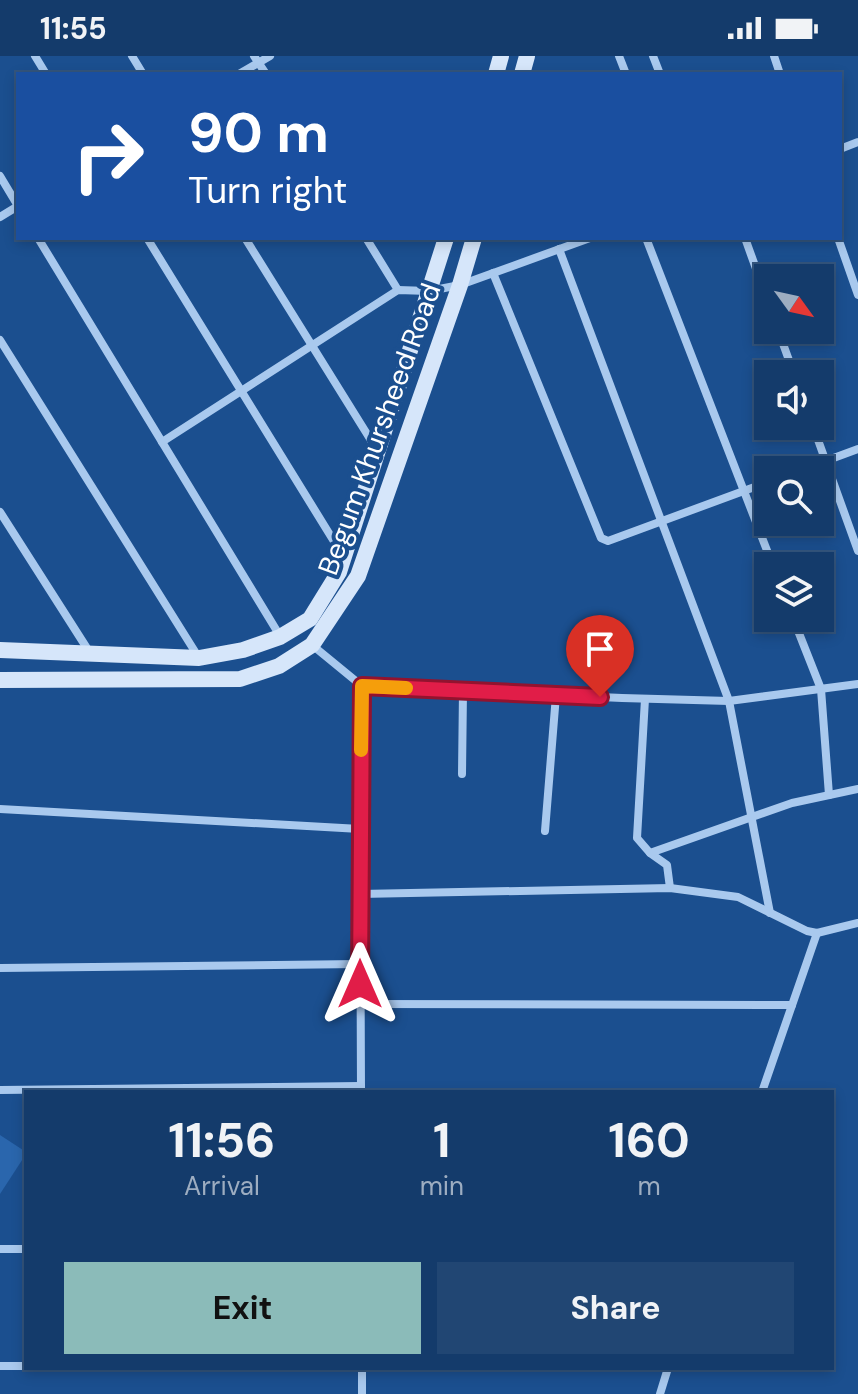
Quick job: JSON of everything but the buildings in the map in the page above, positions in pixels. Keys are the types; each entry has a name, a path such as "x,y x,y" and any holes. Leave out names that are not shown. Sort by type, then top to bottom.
{"main road":[{"path":"0,650 199,658 243,650 280,637 310,619 339,572 445,240"},
{"name":"Begum Khursheed Road","path":"0,680 240,679 279,666 312,645 358,576 473,240"}],"street":[{"path":"256,59 270,56"},
{"path":"0,176 16,203"},
{"path":"39,240 280,637"},
{"path":"148,240 344,556"},
{"path":"246,240 378,451"},
{"path":"367,240 398,290"},
{"path":"162,442 398,290 429,291 460,285 584,240"},
{"path":"647,240 768,552"},
{"path":"746,240 754,264"},
{"path":"839,240 858,295"},
{"path":"559,249 729,701 770,913"},
{"path":"493,273 601,538 608,541 754,487"},
{"path":"0,340 199,658"},
{"path":"834,458 858,449"},
{"path":"834,486 858,551"},
{"path":"0,512 90,653"},
{"path":"799,632 821,689 829,795"},
{"path":"312,645 362,686 729,701 858,684"},
{"path":"0,1090 361,1089 362,686"},
{"path":"462,774 463,691"},
{"path":"545,831 556,695"},
{"path":"645,699 637,838 650,853 667,865 670,888"},
{"path":"650,853 792,803 858,789"},
{"path":"0,809 360,829"},
{"path":"360,894 670,888 738,897 817,933 858,923"},
{"path":"763,1090 817,933"},
{"path":"0,968 360,964"},
{"path":"360,1004 792,1005"},
{"path":"0,1249 24,1249"},
{"path":"0,1366 24,1366"},
{"path":"362,1370 362,1394"},
{"path":"660,1394 667,1370"}],"slow traffic":[{"path":"361,750 362,686 406,688"}],"route":[{"path":"360,984 362,686 600,697"}]}
